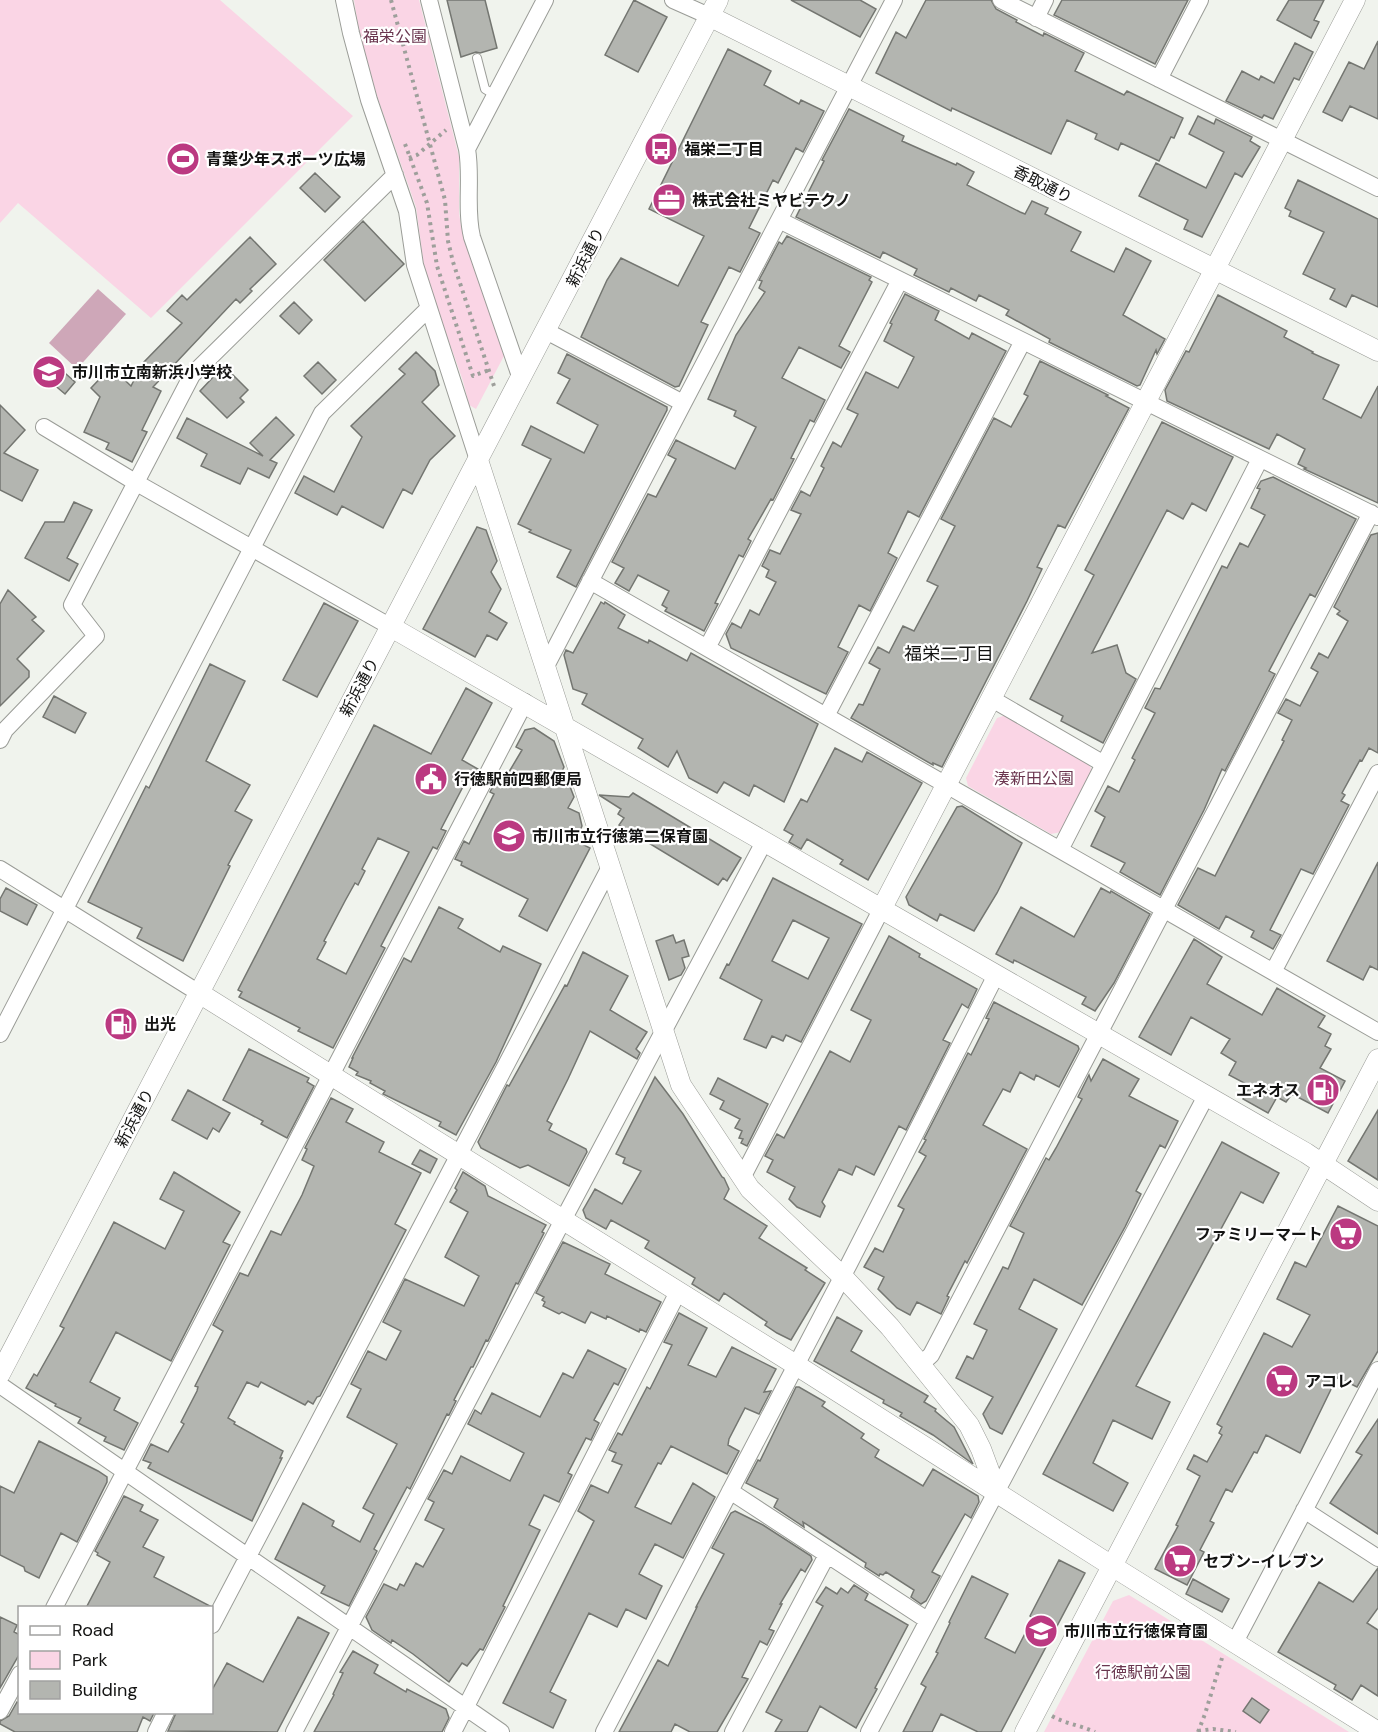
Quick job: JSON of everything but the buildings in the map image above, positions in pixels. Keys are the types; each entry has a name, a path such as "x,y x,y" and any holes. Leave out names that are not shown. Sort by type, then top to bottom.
{"street":[{"path":"344,0 369,100 407,211 415,265 428,309 455,383 681,1085 750,1189 842,1276 890,1327 969,1425 997,1491"},
{"path":"429,0 467,149 470,166 468,212 471,231 521,379"},
{"path":"467,149 544,0"},
{"path":"673,0 714,8"},
{"path":"546,666 894,0"},
{"path":"1001,0 1378,188"},
{"path":"1036,18 1045,0"},
{"path":"1159,79 1200,0"},
{"path":"742,1178 1355,0"},
{"name":"香取通り","path":"714,8 849,86 1378,351"},
{"name":"新浜通り","path":"0,1374 714,8"},
{"path":"0,740 5,730 96,636 72,605 192,375 395,175"},
{"path":"778,220 1374,515 1164,909 931,1355 921,1364"},
{"path":"707,648 900,280"},
{"path":"0,1034 322,413 428,309"},
{"path":"546,331 683,404"},
{"path":"826,716 1023,341"},
{"path":"44,427 135,482 525,702 1206,1096 1323,1165 1378,1201"},
{"path":"1060,850 1260,459"},
{"path":"590,581 1378,1032"},
{"path":"992,699 1104,764"},
{"path":"55,1606 525,702"},
{"path":"1273,972 1378,773"},
{"path":"294,1732 562,1220 764,842"},
{"path":"213,1623 610,867"},
{"path":"0,869 997,1491 1230,1647 1378,1732"},
{"path":"604,1732 996,975"},
{"path":"1025,1732 1378,1059"},
{"path":"869,1732 1206,1096"},
{"path":"453,1732 678,1292"},
{"path":"1230,1647 1376,1377"},
{"path":"0,1385 501,1732"},
{"path":"730,1491 927,1620"},
{"path":"1304,1510 1378,1558"},
{"path":"733,1732 827,1555"},
{"path":"0,1711 18,1678"},
{"path":"156,1732 165,1714"}],"lane":[{"path":"477,58 485,89 495,95"}],"path":[{"path":"391,0 445,200 448,242 453,262 494,386"},
{"path":"413,157 452,125"},
{"path":"1198,1732 1230,1647"},
{"path":"1051,1716 1066,1724 1079,1724 1095,1732"},
{"path":"1198,1732 1213,1729 1236,1732"}],"green space":[{"name":"青葉少年スポーツ広場","path":"0,0 220,0 353,116 151,318 18,203 0,223"},
{"name":"福栄公園","path":"354,0 419,0 459,157 461,226 505,354 476,409 469,405 463,381 425,274 416,207 377,96 359,31"},
{"name":"湊新田公園","path":"1006,715 1089,763 1092,772 1061,832 1051,834 968,786 966,778 997,718"},
{"name":"行徳駅前公園","path":"1129,1595 1349,1732 1044,1732 1113,1601"}],"shaded area":[{"path":"98,289 126,314 77,369 49,343"}],"place":[{"name":"福栄二丁目","path":"661,149"},
{"name":"青葉少年スポーツ広場","path":"183,159"},
{"name":"株式会社ミヤビテクノ","path":"669,200"},
{"name":"市川市立南新浜小学校","path":"49,372"},
{"name":"行徳駅前四郵便局","path":"431,779"},
{"name":"市川市立行徳第二保育園","path":"509,836"},
{"name":"出光","path":"121,1024"},
{"name":"エネオス","path":"1323,1090"},
{"name":"ファミリーマート","path":"1346,1234"},
{"name":"アコレ","path":"1282,1381"},
{"name":"セブン-イレブン","path":"1180,1561"},
{"name":"市川市立行徳保育園","path":"1041,1631"}],"district":[{"name":"福栄二丁目","path":"949,654"}]}
